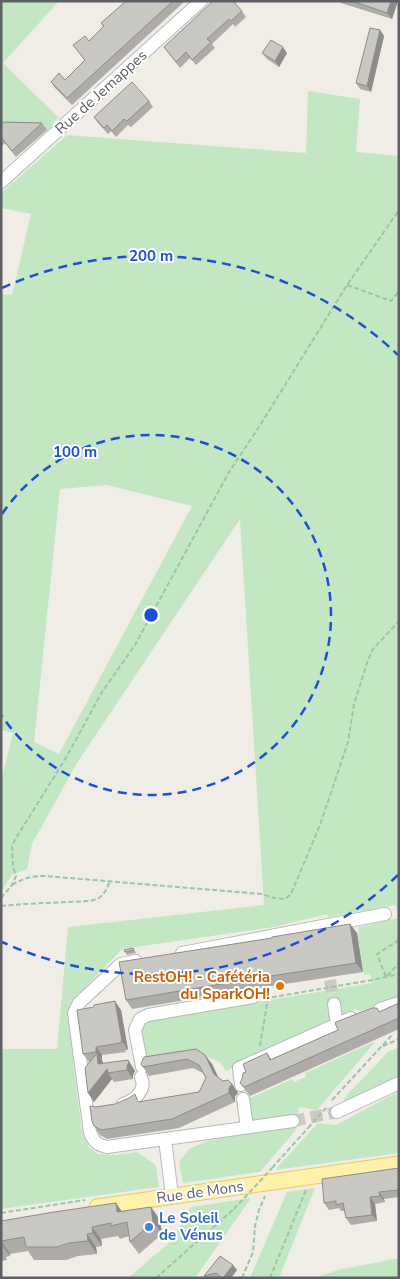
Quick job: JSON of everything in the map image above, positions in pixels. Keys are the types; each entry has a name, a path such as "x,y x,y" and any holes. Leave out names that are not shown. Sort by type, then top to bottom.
{"main road":[{"name":"Rue de Mons","path":"79,1210 172,1196 271,1175 311,1176 399,1164"}],"street":[{"name":"Rue de Jemappes","path":"1,182 201,1"},
{"path":"170,955 384,914"},
{"path":"150,959 121,964 75,1008 74,1013 89,1109 90,1132 93,1140 100,1146 107,1147 293,1120"},
{"path":"108,1106 123,1104 132,1100 137,1096 143,1085 135,1030 140,1019 148,1015 253,997"},
{"path":"241,1085 239,1068 371,1011 399,1003"},
{"path":"334,1004 337,1025"},
{"path":"332,1107 399,1083"},
{"path":"243,1099 247,1127"},
{"path":"165,1139 172,1196"}],"path":[{"path":"1,898 12,885 16,876 13,867 12,846 67,756 102,692 135,645 229,472 347,285 399,210"},
{"path":"347,285 391,302 399,291"},
{"path":"12,885 22,879 33,876 262,894 285,899 291,894 320,825 348,742 354,704 368,660 373,649 399,621"},
{"path":"1,906 11,904 90,902 98,899 105,892 110,882"},
{"path":"386,977 377,954 399,940"},
{"path":"386,977 399,963"},
{"path":"257,1060 268,998 399,974"},
{"path":"156,1278 271,1175 308,1128 332,1107 393,1034"},
{"path":"381,1047 399,1039"},
{"path":"242,1278 252,1252 255,1226 271,1175"},
{"path":"270,1278 311,1176"}],"green space":[{"path":"1,1 59,1 3,63 58,117 48,130 1,127"},
{"path":"308,91 360,99 356,152 399,156 399,999 360,1011 355,1009 226,1071 220,1062 207,1057 144,1066 139,1036 148,1020 372,983 370,974 364,975 358,937 359,927 398,918 396,905 328,917 327,914 274,927 122,949 72,1001 69,1007 82,1132 88,1146 98,1154 115,1155 137,1152 156,1165 159,1187 1,1209 1,1049 57,1049 68,927 264,905 240,519 77,763 32,844 27,869 12,875 1,892 1,781 13,733 1,730 1,294 12,295 31,214 1,208 1,193 67,135 306,153","holes":["107,485 192,506 59,754 34,742 60,489"]},
{"path":"376,1041 317,1110 299,1107 298,1115 252,1124 250,1098 292,1079 294,1082 306,1077 305,1073"},
{"path":"399,1047 398,1076 343,1103 344,1098 388,1052"},
{"path":"399,1091 399,1153 275,1170 318,1123 336,1125"},
{"path":"292,1124 297,1126 295,1131 260,1172 183,1183 179,1162 189,1149 207,1141"},
{"path":"315,1188 279,1278 250,1278 287,1192"},
{"path":"251,1198 195,1278 128,1278 170,1242 191,1207"},
{"path":"399,1258 399,1278 314,1278 338,1270"}],"building":[{"path":"126,1 173,1 67,98 51,82 59,73 65,80 85,60 73,45 85,36 89,41 104,26 101,23"},
{"path":"213,1 233,1 242,11 231,21 229,19 207,39 211,42 192,60 186,52 176,62 164,47"},
{"path":"352,1 391,1 387,13"},
{"path":"370,28 380,30 367,86 356,83"},
{"path":"271,40 283,47 275,61 262,53"},
{"path":"132,82 149,101 127,121 124,119 112,131 107,125 104,128 94,117"},
{"path":"4,122 42,123 12,151 1,137 1,124"},
{"path":"350,924 356,963 126,1000 119,962"},
{"path":"133,948 134,950 125,952 124,950"},
{"path":"115,1001 122,1041 96,1047 96,1052 83,1054 77,1010"},
{"path":"399,1003 399,1018 244,1087 240,1083 243,1073 246,1072 243,1064 267,1053 270,1060 338,1030 336,1022 372,1008 377,1008 379,1012"},
{"path":"196,1049 205,1055 214,1074 223,1081 228,1080 232,1084 229,1088 229,1093 172,1119 101,1130 94,1126 90,1106 115,1104 135,1094 138,1102 199,1092 206,1078 199,1065 187,1059 143,1067 141,1064 144,1057"},
{"path":"97,1053 98,1064 128,1060 129,1062 127,1070 108,1073 107,1069 88,1093 85,1068"},
{"path":"399,1168 399,1190 379,1192 380,1196 370,1197 372,1215 346,1218 343,1203 336,1205 336,1201 324,1203 322,1179"},
{"path":"116,1203 117,1212 151,1207 153,1222 130,1242 127,1222 111,1226 111,1223 92,1227 93,1233 87,1234 88,1241 69,1243 57,1247 26,1247 24,1237 1,1241 1,1221"},
{"path":"220,1256 233,1265 223,1278 216,1273 204,1276"}],"tunnel":[{"path":"330,980 334,1004"},
{"path":"293,1121 337,1112"}],"place":[{"name":"RestOH! - Cafétéria du SparkOH!","path":"280,986"},
{"name":"Le Soleil de Vénus","path":"149,1227"}]}
